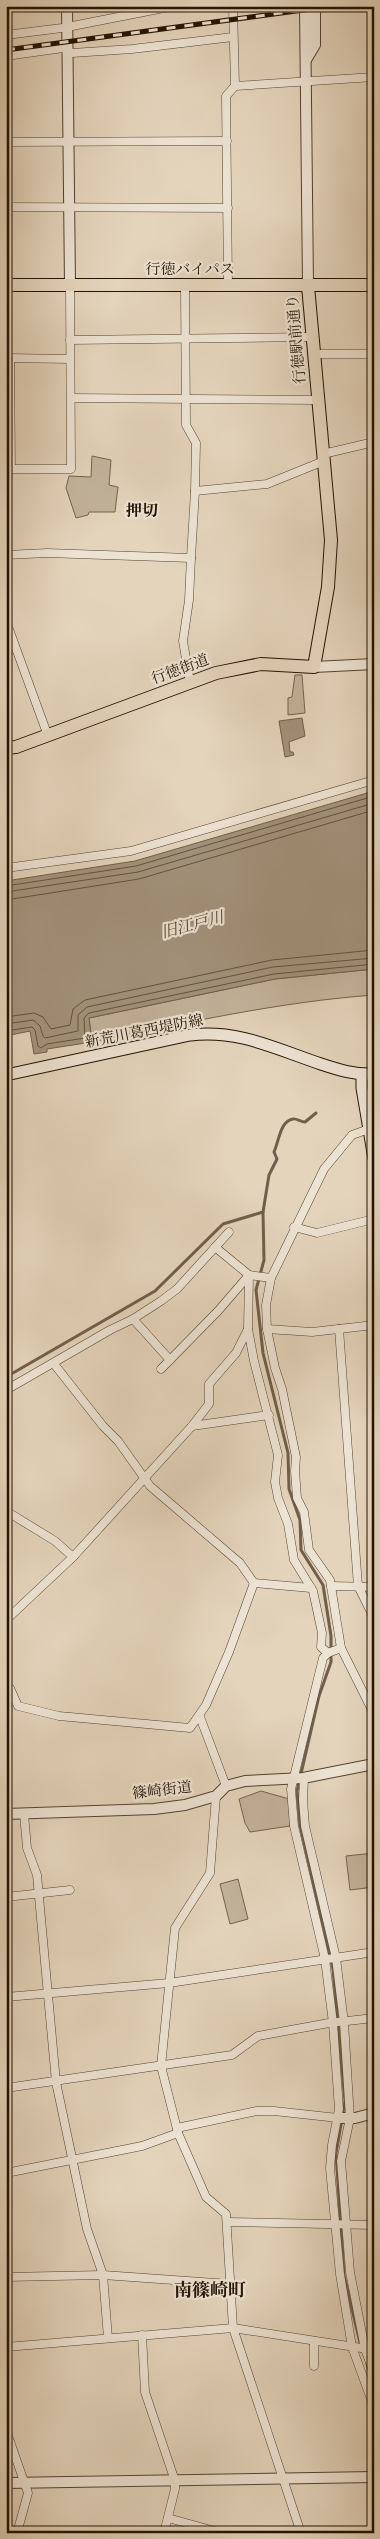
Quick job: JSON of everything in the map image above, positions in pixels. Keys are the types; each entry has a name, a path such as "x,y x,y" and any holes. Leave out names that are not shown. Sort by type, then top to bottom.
{"main road":[{"name":"行徳バイパス","path":"6,285 374,285"},
{"name":"行徳駅前通り","path":"308,286 311,337 330,519 330,560 314,667"},
{"name":"行徳街道","path":"6,748 16,747 48,736 216,673 261,664 314,667"},
{"name":"新荒川葛西堤防線","path":"6,1075 190,1035 213,1033 239,1036 341,1070 368,1074"},
{"path":"368,1074 369,1129 374,1159"}],"street":[{"path":"67,6 71,469 8,472 8,358 70,359"},
{"path":"6,35 67,26 174,6"},
{"path":"228,285 228,141 226,96 235,86 233,6"},
{"name":"行徳駅前通り","path":"305,6 308,286"},
{"path":"306,60 315,45 315,6"},
{"path":"6,56 63,48 72,53 132,49 233,37"},
{"path":"235,86 374,77"},
{"path":"6,142 228,141"},
{"path":"6,207 228,208"},
{"path":"185,286 186,425 196,443 189,600 183,641 190,682"},
{"path":"70,340 311,337"},
{"path":"313,354 374,354"},
{"path":"71,398 318,400"},
{"path":"195,492 267,484 324,457 374,442"},
{"path":"6,555 47,553 191,558"},
{"path":"6,621 48,736"},
{"name":"行徳街道","path":"314,667 374,664"},
{"path":"6,868 132,851 374,780"},
{"path":"369,1129 352,1135 324,1169 294,1227 271,1278 266,1305 267,1329 296,1457 297,1498 304,1512 309,1550 330,1580 341,1648 374,1714"},
{"path":"294,1227 317,1233 374,1219"},
{"path":"6,1390 110,1330 134,1319 177,1289 229,1232"},
{"path":"216,1247 248,1275 271,1278"},
{"path":"248,1275 248,1329 254,1361 278,1455 275,1482 278,1498 288,1524 294,1560 311,1588 322,1633 321,1647 328,1653"},
{"path":"161,1369 218,1311 248,1275"},
{"path":"134,1319 170,1360"},
{"path":"267,1329 312,1332 374,1325"},
{"path":"6,1620 73,1557 192,1426 209,1404 209,1384 236,1352 248,1329"},
{"path":"339,1329 358,1586 374,1618"},
{"path":"54,1364 103,1426 118,1441 150,1486 240,1563 254,1583 311,1588"},
{"path":"192,1426 269,1415"},
{"path":"6,1511 55,1541 73,1557"},
{"path":"6,1687 10,1688 18,1706 60,1716 190,1728 200,1717 229,1652 254,1583"},
{"path":"331,1586 374,1587"},
{"path":"341,1648 328,1653 323,1658 312,1701 300,1778 305,1826 331,1958 339,2023 343,2118 341,2161 350,2272 365,2349 374,2373"},
{"path":"200,1717 226,1786 245,1781 300,1778 374,1764"},
{"path":"300,1778 291,1789 294,1826 331,1958"},
{"name":"篠崎街道","path":"6,1814 154,1808 195,1803 216,1796 226,1786"},
{"path":"216,1796 210,1873 175,1928 161,2066 178,2130 206,2197 226,2214 232,2328 301,2533"},
{"path":"24,1814 27,1848 37,1875 56,2082 88,2229 103,2275 108,2338"},
{"path":"6,1897 70,1890"},
{"path":"6,1998 169,1983 374,1952"},
{"path":"6,2088 56,2082 232,2054 258,2036 374,2018"},
{"path":"339,2023 343,2118 330,2158 334,2224 352,2347 374,2407"},
{"path":"6,2173 142,2146 178,2130 257,2111 343,2118 374,2113"},
{"path":"227,2222 374,2225"},
{"path":"6,2277 103,2275 230,2284"},
{"path":"6,2348 232,2328 374,2350"},
{"path":"142,2335 145,2392 175,2481 176,2490 164,2533"},
{"path":"314,2340 314,2366"},
{"path":"6,2430 28,2493 17,2533"},
{"path":"6,2483 175,2481 281,2477 374,2477"},
{"path":"168,2518 222,2533"}],"shaded area":[{"path":"92,456 111,460 109,485 118,487 115,512 89,512 88,515 76,518 66,488 69,476 91,477"},
{"path":"295,675 302,675 305,713 288,715 288,698 292,697"},
{"path":"374,969 374,995 267,1008 92,1042 89,1018 275,979"},
{"path":"261,1791 289,1799 290,1826 250,1832 245,1823 239,1799"},
{"path":"374,1853 374,1887 350,1890 346,1856"},
{"path":"238,1879 248,1919 230,1924 220,1884"}],"water":[{"path":"302,718 305,736 289,742 290,752 293,752 294,755 285,757 279,721"},
{"name":"旧江戸川","path":"374,791 374,969 275,979 89,1018 92,1042 47,1049 47,1052 34,1054 30,1031 6,1036 6,881 135,861"}],"waterway":[{"path":"6,1377 155,1291 223,1224 263,1212 269,1175 277,1159 274,1152 280,1132 285,1123 294,1119 305,1122 316,1113"},
{"path":"263,1212 264,1260 256,1290 263,1353 288,1453 289,1489 300,1520 301,1550 323,1585 331,1636 331,1662 319,1696 297,1791 300,1825 333,1969 345,2101 336,2153 344,2275 361,2347"},
{"path":"367,2364 374,2385"}],"railway":[{"path":"6,50 333,6"}],"district":[{"name":"押切","path":"142,510"},
{"name":"南篠崎町","path":"210,2290"}]}
